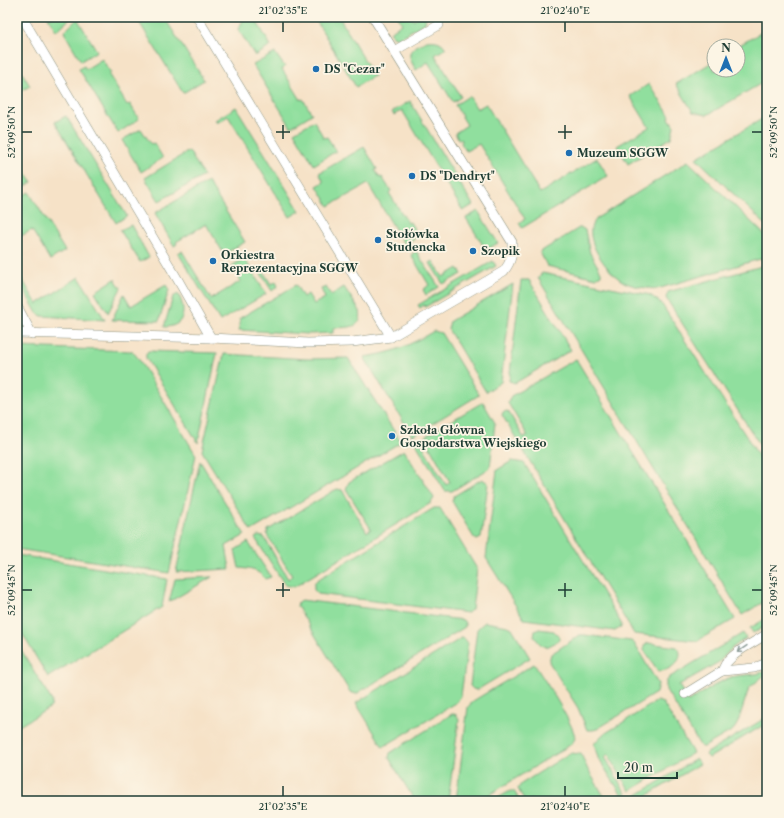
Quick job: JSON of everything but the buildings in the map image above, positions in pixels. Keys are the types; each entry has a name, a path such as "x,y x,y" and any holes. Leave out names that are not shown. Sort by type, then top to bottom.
{"lane":[{"path":"22,17 211,338"},
{"path":"197,17 391,337"},
{"path":"17,333 352,342 391,337 504,271 510,264 512,242 373,17"},
{"path":"394,51 439,25"},
{"path":"17,306 32,334"},
{"path":"722,671 726,663 733,656 767,634"},
{"path":"685,694 722,671 754,668 767,663"}],"green space":[{"path":"48,17 72,17 56,31"},
{"path":"79,17 82,17 78,20 97,51 81,61 64,32"},
{"path":"136,17 164,17 204,80 183,93"},
{"path":"245,17 254,17 271,46 255,56 238,29"},
{"path":"314,17 339,17 374,76 356,87"},
{"path":"398,17 411,17 413,20 418,17 426,17 425,23 398,38 393,36 390,32 402,24"},
{"path":"767,29 767,80 707,115 693,112 676,84 706,66 706,78 746,78 746,41"},
{"path":"427,41 438,42 446,48 435,55 461,97 453,102 428,62 416,70 413,64 410,55 411,52 416,46"},
{"path":"275,53 285,67 282,69 301,100 303,99 312,114 291,127 253,65"},
{"path":"102,59 111,73 109,75 127,105 130,104 139,119 118,133 79,69 84,66 86,69"},
{"path":"17,64 30,86 17,93"},
{"path":"649,84 670,116 669,118 674,126 671,138 628,164 617,146 649,127 630,96"},
{"path":"469,96 477,109 486,104 540,193 597,158 608,176 522,228 519,223 525,219 479,144 466,151 461,143 461,139 459,140 455,133 467,125 455,105"},
{"path":"410,101 473,205 463,211 402,110 394,115 392,112"},
{"path":"236,107 300,211 290,217 228,116 217,123 215,120"},
{"path":"66,116 127,216 116,223 55,122"},
{"path":"767,116 767,226 696,158"},
{"path":"314,121 324,138 327,137 336,151 314,165 294,132"},
{"path":"141,129 151,144 154,143 163,158 141,172 122,140"},
{"path":"364,147 377,169 375,170 380,178 382,177 391,191 389,193 418,236 404,244 368,184 329,206 317,186 324,182 319,173"},
{"path":"189,151 204,176 159,201 145,178"},
{"path":"17,159 32,182 17,192"},
{"path":"688,161 766,236 767,257 657,289 644,288 624,282 605,265 595,249 591,232 592,225 597,218"},
{"path":"208,182 245,242 224,254 206,224 176,242 177,244 174,246 155,213"},
{"path":"29,192 65,251 50,260 32,230 17,238 17,199"},
{"path":"478,211 498,243 486,250 466,218"},
{"path":"131,225 149,257 140,262 120,230"},
{"path":"579,228 585,230 590,253 601,272 601,275 596,278 547,266 540,252"},
{"path":"182,251 211,299 241,281 232,266 244,258 266,294 220,321 178,253"},
{"path":"416,251 439,287 426,295 423,290 429,285 411,255"},
{"path":"433,261 443,277 458,268 462,274 443,284 430,263"},
{"path":"493,261 496,266 425,307 424,305 420,308 418,305"},
{"path":"762,266 767,267 767,456 666,298 668,292"},
{"path":"261,268 271,284 276,282 278,286 272,291 258,269"},
{"path":"17,271 37,304 79,277 105,320 42,316 37,313 17,278"},
{"path":"542,273 650,295 661,303 767,469 767,600 742,615 538,278"},
{"path":"115,279 121,288 108,313 95,292"},
{"path":"521,280 529,280 571,350 515,383 509,381"},
{"path":"513,284 501,382 486,392 448,329 450,321"},
{"path":"166,285 169,290 159,321 112,320 124,294 131,306"},
{"path":"296,285 303,297 308,294 314,304 325,298 321,289 326,287 331,295 344,287 360,311 359,322 348,327 333,328 333,333 309,334 239,330 240,318"},
{"path":"178,294 183,306 180,321 171,326 164,327 173,297"},
{"path":"434,331 441,333 479,395 412,436 364,357 400,348"},
{"path":"17,347 132,351 138,358 196,455 169,573 17,549"},
{"path":"148,351 217,353 198,443 146,358"},
{"path":"224,354 308,359 348,358 401,442 251,531 202,451"},
{"path":"576,359 735,619 697,641 634,634 502,415 503,412 508,411 524,438 528,436 508,403 511,396"},
{"path":"483,402 495,423 490,468 452,491 445,491 415,442 421,443 446,485 450,482 426,440 427,435"},
{"path":"404,450 434,498 431,503 294,587 285,585 255,538 258,536 264,537 288,579 292,576 267,535 268,530 337,489 342,490 367,532 371,529 346,489 349,482"},
{"path":"200,461 245,535 226,546 230,569 176,572"},
{"path":"512,461 524,463 621,623 621,627 615,631 524,619 486,558 497,470"},
{"path":"482,479 488,483 481,538 477,540 474,538 452,501 454,496"},
{"path":"434,508 440,508 477,569 472,609 468,613 318,594 314,590 314,583 317,580"},
{"path":"248,542 271,577 265,579 257,572 239,568 235,550"},
{"path":"17,555 167,579 162,607 48,677 17,625"},
{"path":"212,577 169,602 175,579"},
{"path":"301,600 463,620 465,627 356,694 350,692 297,606"},
{"path":"767,618 767,625 753,633 750,628"},
{"path":"485,622 512,628 530,658 477,690 470,686 477,629"},
{"path":"539,629 554,631 559,636 559,640 551,645 545,647 543,646 534,636 535,631"},
{"path":"743,633 746,638 732,648 719,662 679,685 688,702 716,684 732,677 758,674 766,671 767,673 749,688 738,722 733,730 704,747 701,747 666,690 666,682 670,677"},
{"path":"580,635 631,641 634,643 658,684 656,693 593,730 587,730 578,708 549,662 551,654"},
{"path":"463,637 468,643 461,696 456,703 383,747 356,703"},
{"path":"17,643 52,701 51,707 19,726 17,722"},
{"path":"648,643 677,647 680,651 679,660 672,667 663,671 658,671 644,650 644,646"},
{"path":"534,664 558,701 570,723 574,732 574,740 570,745 479,801 456,801 468,707 473,701"},
{"path":"657,701 663,703 693,753 630,791 608,754 605,757 626,794 622,795 598,758 594,744 601,736"},
{"path":"452,714 455,714 459,720 448,801 415,801 389,758 390,753"},
{"path":"767,717 767,723 709,758 706,755 707,753"},
{"path":"570,753 581,754 588,770 607,801 525,801 518,789 521,784"},
{"path":"696,759 700,764 640,800 635,799 634,797"},
{"path":"510,791 514,791 520,801 493,801"}],"place":[{"name":"DS \"Cezar\"","path":"316,69"},
{"name":"Muzeum SGGW","path":"569,153"},
{"name":"DS \"Dendryt\"","path":"412,176"},
{"name":"Stołówka Studencka","path":"378,240"},
{"name":"Szopik","path":"473,251"},
{"name":"Orkiestra Reprezentacyjna SGGW","path":"213,261"},
{"name":"Szkoła Główna Gospodarstwa Wiejskiego","path":"392,436"}]}
